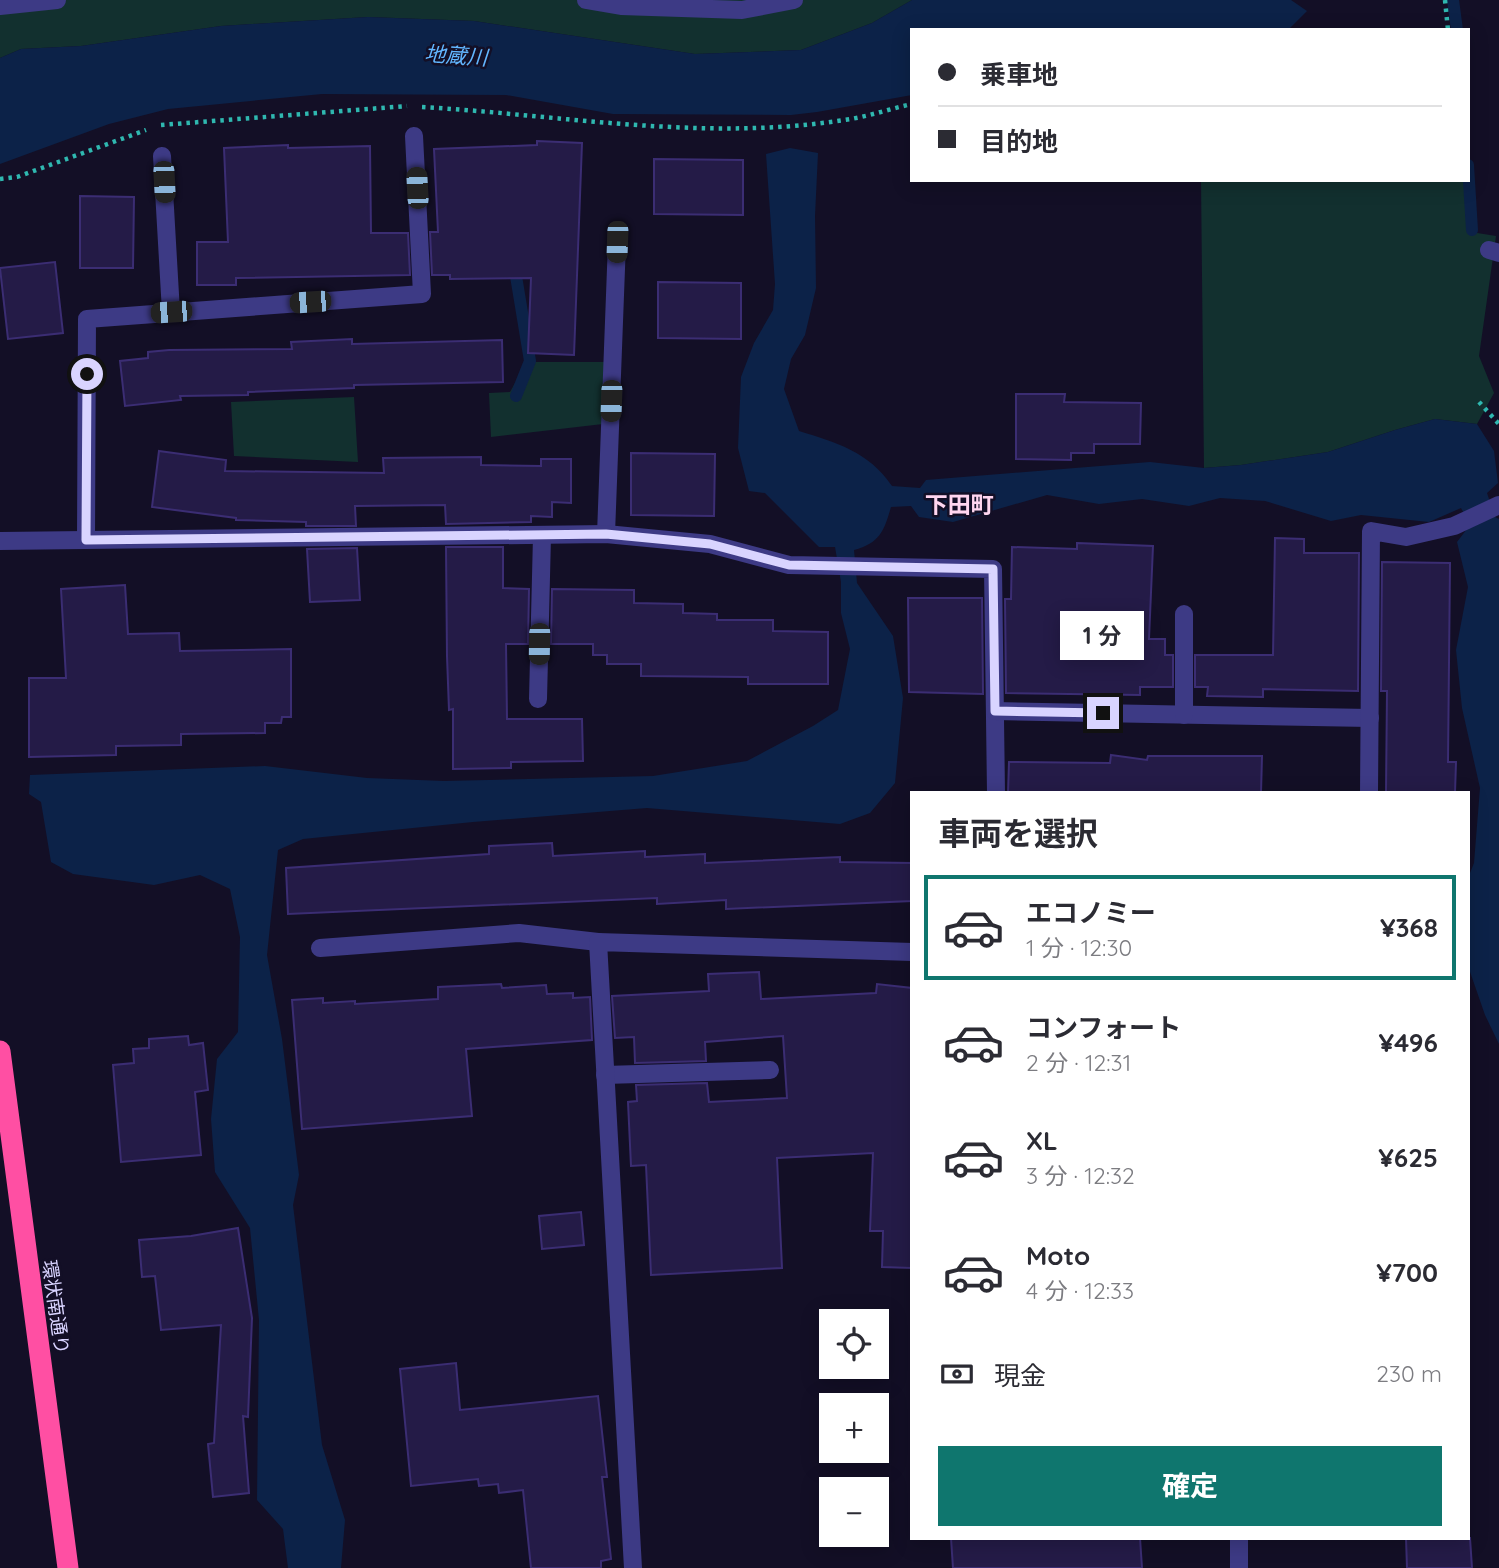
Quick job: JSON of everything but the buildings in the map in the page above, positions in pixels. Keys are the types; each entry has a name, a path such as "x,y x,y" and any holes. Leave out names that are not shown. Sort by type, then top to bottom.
{"highway":[{"name":"環状南通り","path":"0,1051 68,1568"}],"street":[{"path":"0,6 57,0"},
{"path":"586,0 621,6 742,10 794,0"},
{"path":"86,540 88,319 422,294 414,136"},
{"path":"162,156 171,312"},
{"path":"606,534 617,242"},
{"path":"1370,791 1371,531 1406,537 1454,526 1499,505"},
{"path":"0,541 606,534 710,544 789,565 993,569 996,791"},
{"path":"538,699 541,536"},
{"path":"1184,614 1184,715"},
{"path":"995,711 1370,718"},
{"path":"320,948 519,933 598,942 910,952"},
{"path":"598,942 633,1568"},
{"path":"605,1075 770,1070"},
{"path":"1239,1568 1240,1540"}],"path":[{"path":"1446,0 1448,28"},
{"path":"0,179 17,177 161,125 383,107 488,111 613,125 759,128 845,120 910,104"},
{"path":"1479,402 1499,424"}],"green space":[{"path":"0,0 912,0 872,23 801,50 695,54 474,21 368,17 221,26 81,46 21,49 0,58"},
{"path":"1201,182 1466,182 1471,232 1496,236 1479,356 1494,393 1477,424 1435,419 1328,452 1204,468"},
{"path":"527,362 605,362 603,424 491,437 489,393 510,392"},
{"path":"354,397 358,462 234,456 231,402"}],"water":[{"name":"地蔵川","path":"912,0 1291,0 1307,11 1290,28 910,28 910,95 817,112 791,115 613,114 506,95 322,94 168,109 109,124 0,164 0,58 21,49 81,46 221,26 368,17 474,21 695,54 801,50 872,23"},
{"path":"790,148 818,153 816,288 805,335 791,359 784,389 799,431 839,444 862,456 883,474 892,486 920,488 926,480 1150,462 1204,468 1241,465 1328,452 1435,419 1477,424 1494,451 1498,483 1487,493 1495,517 1499,519 1499,1044 1485,1015 1470,972 1470,873 1474,863 1480,788 1462,708 1456,650 1468,587 1457,542 1470,525 1461,508 1429,522 1361,515 1331,521 1265,501 1220,498 1189,506 1142,499 1099,504 1047,495 953,522 919,517 911,506 891,507 880,535 870,544 854,550 857,583 893,636 903,698 895,783 870,813 840,824 647,808 303,839 278,850 267,955 282,1039 299,1175 293,1205 322,1445 345,1520 341,1568 288,1568 283,1529 257,1500 259,1320 250,1228 215,1172 211,1119 217,1059 238,1032 240,937 230,889 200,875 154,885 73,874 51,862 41,802 29,794 30,775 265,766 367,778 444,781 653,776 747,761 838,710 850,649 841,613 841,582 835,547 819,547 765,493 749,491 738,448 741,377 754,343 773,310 775,284 766,154"}],"waterway":[{"path":"1453,0 1457,28"},
{"path":"1469,182 1472,230"},
{"path":"514,264 530,361 516,396"}],"district":[{"name":"下田町","path":"959,505"}],"route":[{"path":"87,374 86,540 606,534 710,544 789,565 993,569 995,711 1103,713"}]}
